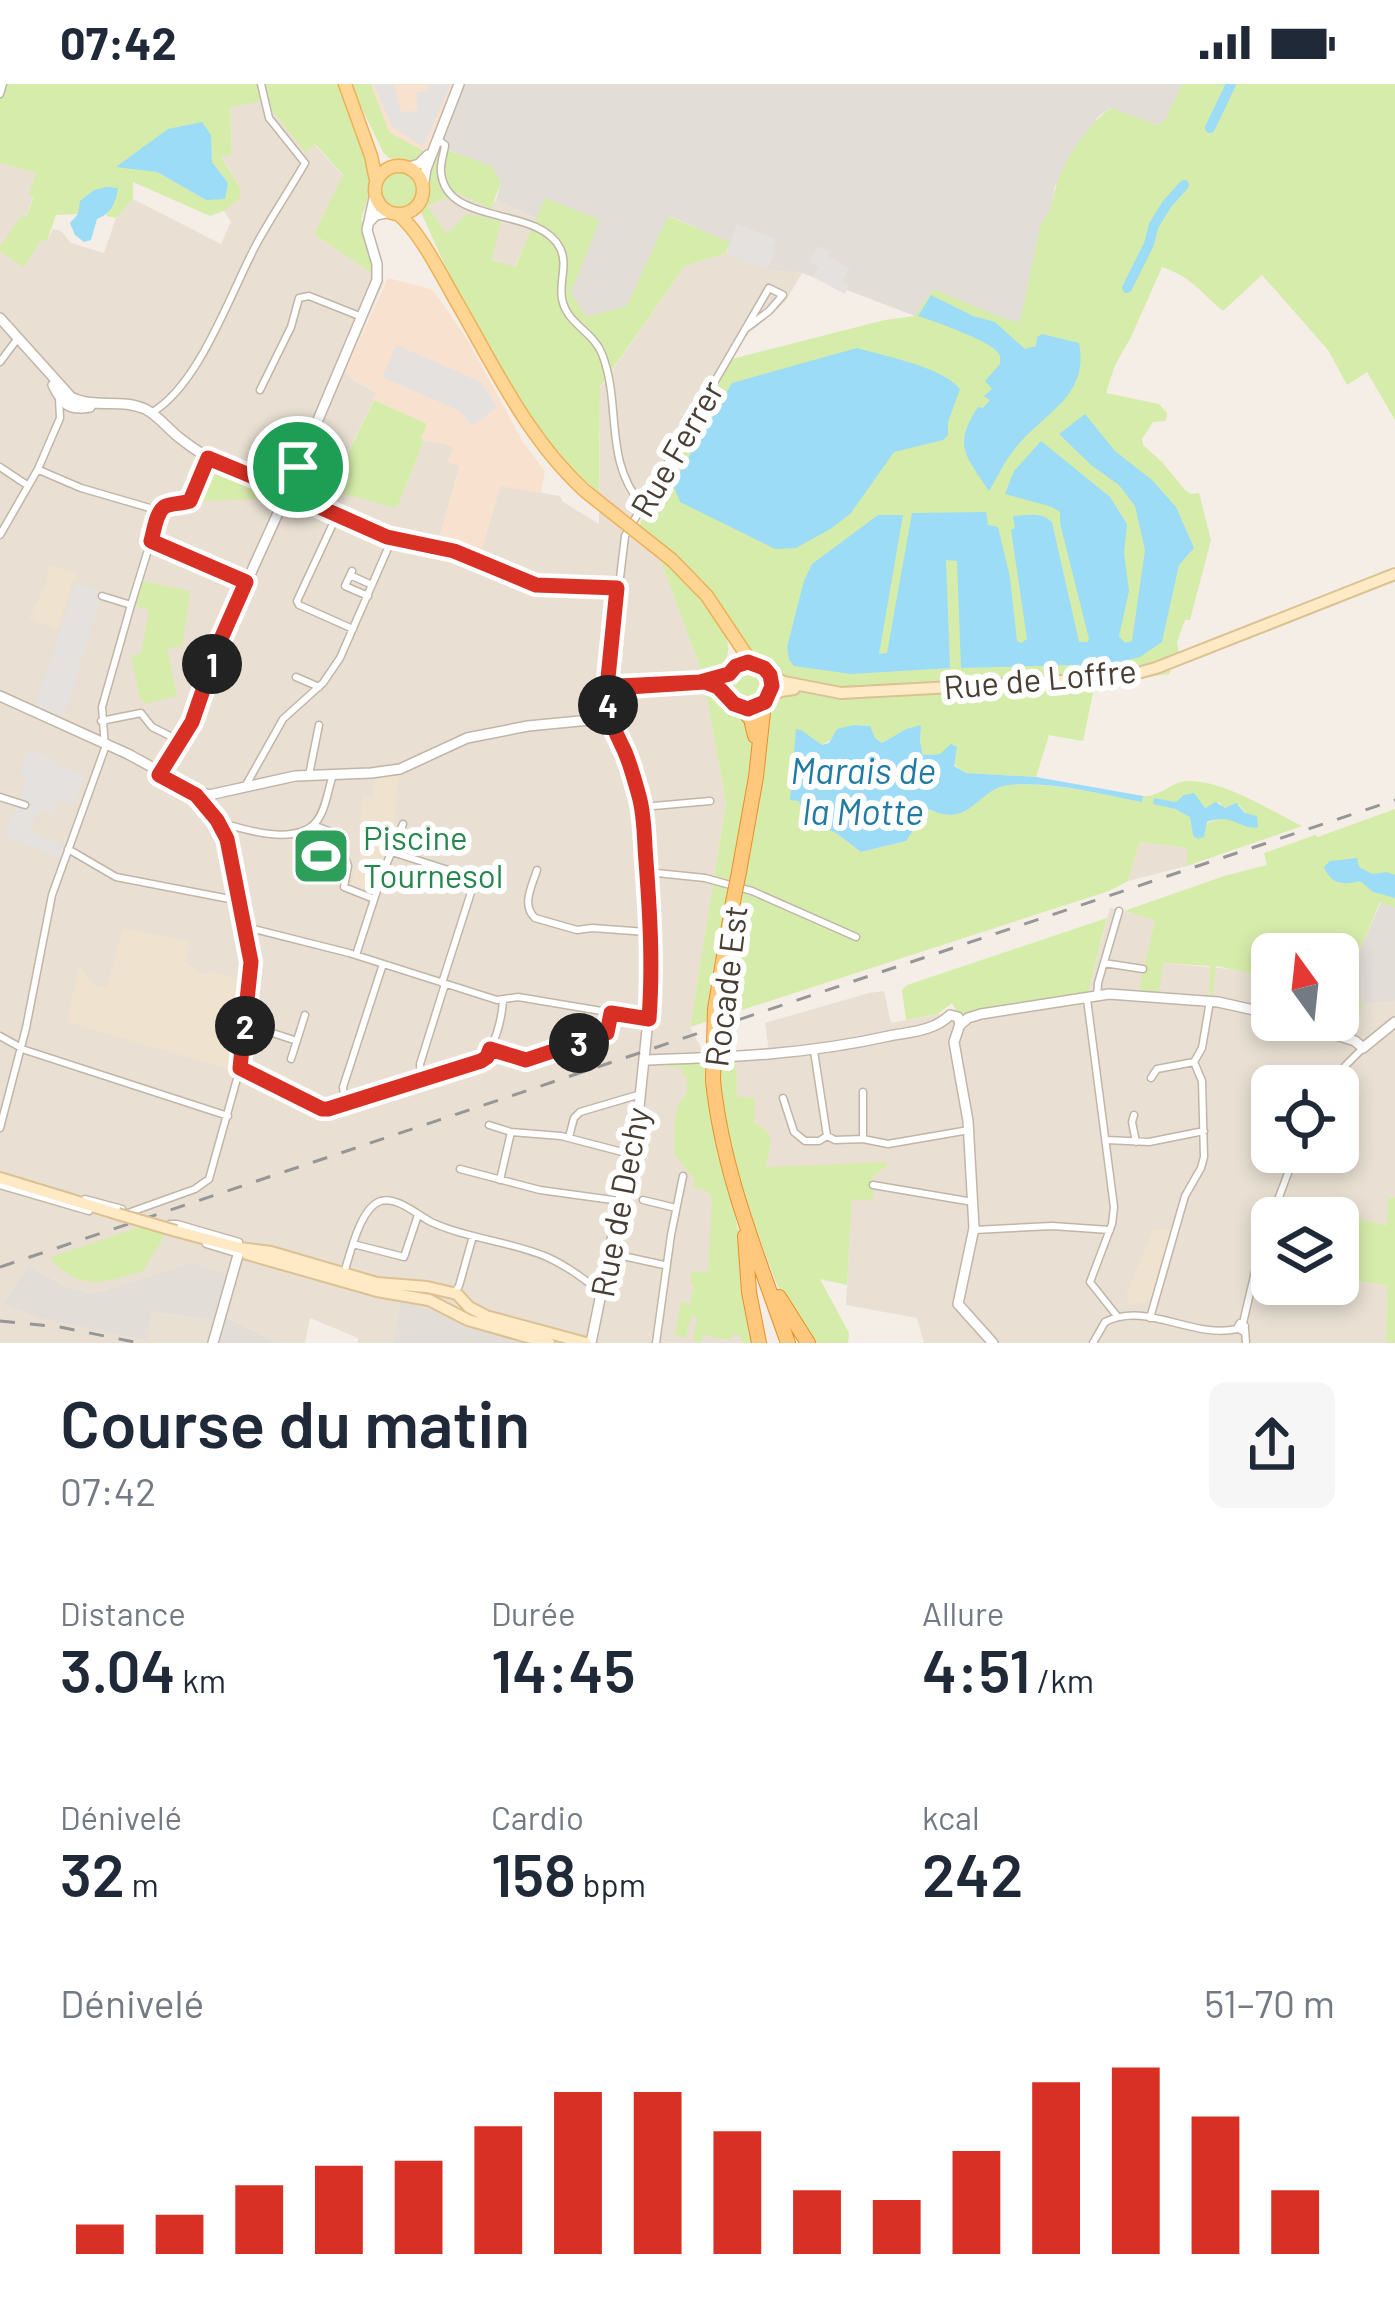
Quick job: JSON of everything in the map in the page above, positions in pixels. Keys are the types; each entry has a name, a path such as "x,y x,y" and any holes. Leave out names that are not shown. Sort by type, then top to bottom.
{"highway":[{"name":"Rocade Est","path":"766,700 715,1009 713,1080 722,1142 788,1343"},
{"path":"741,708 753,723 757,765"},
{"path":"736,1190 759,1343"},
{"path":"753,1243 808,1343"}],"main road":[{"path":"346,87 380,154 418,176 423,188 417,205 422,230 456,300 533,433 585,491 673,560 713,605 751,662 768,673 772,686 766,700 755,708 741,708 728,696 725,685 731,670 731,645 713,605"},
{"path":"346,87 373,161 380,204 408,223 444,278"},
{"path":"375,189 384,171 402,167"},
{"path":"394,213 406,213 417,205"},
{"name":"Rue de Loffre","path":"766,700 783,690 857,693 1124,677 1395,574"},
{"path":"731,670 751,662"},
{"name":"Rue de Loffre","path":"768,673 811,689"},
{"path":"2,1180 242,1252 384,1284 458,1294 471,1309 542,1339"},
{"path":"264,1255 376,1291 424,1298 468,1320 542,1339 588,1343"},
{"path":"450,1310 462,1309 458,1294"}],"street":[{"path":"0,94 3,84"},
{"path":"151,413 189,379 256,245 305,163 269,118 261,84"},
{"path":"423,188 459,84"},
{"path":"402,167 421,163 436,142"},
{"path":"436,142 445,148 444,184 454,197 474,209 539,228 558,245 564,260 563,305 602,355 619,464 625,483 642,505"},
{"path":"160,773 192,722 220,641 376,284 378,272 367,227 375,189"},
{"path":"367,227 376,214 394,213"},
{"name":"Rue Ferrer","path":"613,688 608,678 623,539 642,505 745,328 769,288 783,295 745,328"},
{"path":"260,390 291,327 299,298 309,296 362,317"},
{"path":"0,318 67,394 86,403"},
{"path":"0,362 18,338"},
{"path":"43,368 69,407 101,404"},
{"path":"58,395 60,418"},
{"path":"0,535 69,407 130,405 151,413 208,458 392,538 454,551 540,586 617,588"},
{"path":"0,1128 52,895 105,745 102,703 130,604 160,511 190,501 208,458"},
{"path":"0,467 28,486"},
{"path":"38,469 81,488 160,511"},
{"path":"337,514 298,599 299,605 353,629"},
{"path":"244,788 283,719 319,687 336,664 392,538"},
{"path":"151,541 246,582"},
{"path":"368,596 345,586 351,573 372,585"},
{"path":"101,596 130,604"},
{"path":"0,700 105,745 201,794 218,794 309,775 395,770 466,738 528,726 602,723 613,688 700,682 731,670"},
{"path":"296,677 319,687"},
{"path":"700,682 728,696"},
{"path":"101,721 141,713 152,727 181,742"},
{"name":"Rue de Dechy","path":"588,1343 641,1094 652,972 641,807 621,745 602,723"},
{"path":"309,775 319,725"},
{"path":"160,773 198,796 227,839"},
{"path":"213,815 234,826 289,836 301,833 321,813 333,775"},
{"path":"213,815 211,799 218,794"},
{"path":"0,797 25,806"},
{"path":"641,807 710,801"},
{"path":"356,956 404,824"},
{"path":"313,825 344,837 340,846 348,866 344,887 374,899"},
{"path":"120,1213 195,1189 213,1173 240,1068 251,962 227,839 234,826"},
{"path":"68,849 113,876 240,901"},
{"path":"392,852 473,876 420,1064 421,1080"},
{"path":"537,870 527,903 535,918 577,930 650,932"},
{"path":"646,872 705,878 747,890 856,937"},
{"path":"1117,1316 1090,1282 1110,1230 1114,1202 1092,998 1119,911"},
{"path":"245,927 502,1000 518,997 649,1019"},
{"path":"1104,963 1143,969"},
{"path":"345,1104 343,1087 383,964"},
{"path":"645,1060 814,1051 952,1025 975,1016 1113,994 1251,1008"},
{"path":"240,1068 322,1109 345,1104 483,1060 502,1013 502,1000"},
{"path":"1151,1078 1156,1069 1194,1062 1202,1048 1210,1001"},
{"path":"490,1049 526,1060 606,1034 611,1013"},
{"path":"291,1059 305,1015"},
{"path":"1346,1065 1395,1022"},
{"path":"245,1024 297,1041"},
{"path":"952,1025 969,1130 974,1230 958,1304 993,1343"},
{"path":"0,1036 228,1116"},
{"path":"1354,1041 1363,1048"},
{"path":"814,1051 827,1136"},
{"path":"1150,1318 1186,1192 1202,1165 1202,1079 1194,1062"},
{"path":"862,1139 863,1092"},
{"path":"568,1138 580,1112 641,1094"},
{"path":"783,1098 799,1138 816,1141 827,1136"},
{"path":"1134,1114 1136,1142"},
{"path":"489,1125 630,1154"},
{"path":"827,1136 888,1144 969,1130"},
{"path":"500,1180 512,1132"},
{"path":"1107,1140 1149,1142 1204,1132"},
{"path":"460,1169 547,1191 620,1201"},
{"path":"1246,1343 1242,1327 1262,1242 1288,1173"},
{"path":"656,1343 683,1176"},
{"path":"873,1185 973,1202"},
{"path":"344,1274 365,1216 377,1203 391,1200 442,1226 545,1256 602,1292"},
{"path":"643,1200 676,1208"},
{"path":"353,1244 404,1257 418,1215"},
{"path":"213,1343 242,1252 172,1235 167,1228 176,1224 264,1255"},
{"path":"974,1230 1048,1226 1110,1230"},
{"path":"458,1294 473,1236"},
{"path":"609,1253 666,1266"},
{"path":"232,1273 264,1255"},
{"path":"1093,1343 1103,1324 1131,1313 1203,1330 1242,1327"}],"shaded area":[{"path":"371,84 464,84 434,156 388,132"},
{"path":"374,84 394,84 401,112 418,111 416,93 428,90 428,84 451,84 423,147 392,127"},
{"path":"464,84 1182,84 1166,119 1158,125 1110,108 1098,117 1055,186 1050,215 1041,223 1020,323 915,316 802,273 768,270 727,254 729,242 669,216 627,307 586,317 571,293 545,199 537,218 496,200 501,182 491,166 450,151 441,136"},
{"path":"269,100 273,112 306,152 314,144 343,176 314,234 384,282 345,371 377,393 332,485 397,508 424,440 455,446 460,465 438,543 480,555 500,485 560,496 599,524 600,388 685,266 726,253 768,270 802,273 785,302 745,337 629,536 660,559 703,675 726,803 690,1027 708,1061 753,1343 537,1343 401,1302 394,1343 358,1343 358,1338 310,1318 305,1343 278,1343 218,1313 108,1290 89,1293 28,1266 145,1340 151,1312 222,1321 216,1343 0,1343 0,252 24,266 53,229 71,243 104,253 116,218 133,199 221,244 231,222 224,211 240,199 241,189 221,156 232,154 230,106"},
{"path":"0,163 36,173 25,218 0,247"},
{"path":"457,193 490,208 496,200 537,218 514,268 447,235 427,206"},
{"path":"737,224 775,239 772,248 776,250 767,269 727,254"},
{"path":"818,246 850,268 842,281 849,286 845,294 813,277 818,267 809,262"},
{"path":"388,278 431,289 467,339 523,442 545,471 541,493 500,486 480,556 438,543 460,466 448,462 453,446 421,439 426,424 374,400 376,392 345,371"},
{"path":"396,345 481,382 497,407 472,426 460,411 382,377"},
{"path":"49,565 78,574 58,629 29,619"},
{"path":"76,584 103,592 64,716 35,705"},
{"path":"29,749 85,776 74,805 59,799 53,814 39,809 30,832 66,846 61,858 5,836 27,779 19,775"},
{"path":"398,775 394,823 399,826 371,895 350,888 370,822 360,820 362,796 373,797 375,778"},
{"path":"1140,842 1187,848 1187,866 1128,881"},
{"path":"1381,902 1395,908 1395,1001 1363,1004 1359,1000 1359,952"},
{"path":"1110,908 1155,919 1140,990 1162,963 1251,971 1251,1041 1359,1041 1363,1004 1395,1001 1395,1197 1388,1198 1388,1225 1359,1220 1359,1197 1251,1197 1251,1305 1359,1305 1359,1282 1387,1285 1386,1343 924,1343 917,1318 846,1305 852,1198 887,1166 766,1167 771,1143 737,1098 735,1053 769,1052 765,1023 869,993 884,991 891,1023 1088,993"},
{"path":"123,928 190,942 185,961 197,971 240,979 227,1020 236,1024 231,1070 67,1022 79,966 93,985 107,988"},
{"path":"1173,1229 1160,1259 1152,1299 1127,1303 1126,1295 1153,1230"},
{"path":"192,1263 229,1275 218,1313 278,1343 216,1343 221,1321 152,1312 146,1340 40,1318 4,1304 28,1266 89,1293"},
{"path":"401,1301 537,1343 394,1343"}],"green space":[{"path":"0,84 340,84 369,160 368,199 361,219 384,282 314,234 343,175 315,144 306,153 268,100 230,107 232,154 221,157 241,189 240,199 224,211 210,216 133,182 133,199 116,218 106,216 116,200 78,214 56,215 47,241 42,239 24,267 0,252 0,247 21,216 26,217 36,173 0,163","holes":["211,135 212,162 228,183 206,200 157,172 117,166"]},
{"path":"350,84 371,84 389,132 433,156 441,136 450,151 491,166 501,182 491,209 457,193 427,206 447,234 467,214 501,221 492,260 515,267 545,198 600,220 571,292 586,317 627,306 668,216 730,242 726,253 685,266 600,387 599,493 565,462 526,412 450,277 420,210 427,199 427,176 413,163 383,152"},
{"path":"1182,84 1395,84 1395,420 1367,372 1347,385 1328,350 1262,275 1223,311 1188,280 1162,267 1106,393 1159,404 1167,413 1166,421 1153,422 1143,445 1186,491 1199,493 1211,540 1190,620 1185,620 1177,642 1179,654 1170,657 1170,674 1094,688 1083,741 1049,735 1036,777 965,773 940,754 923,755 921,726 882,743 869,726 854,725 822,745 799,801 804,819 836,833 861,852 906,841 912,832 911,807 917,804 953,814 992,790 1010,785 1060,787 1142,801 1143,796 1181,782 1201,782 1246,797 1302,826 1187,866 1187,848 1140,842 1128,881 1109,891 720,1017 766,710 776,699 793,694 775,672 750,657 707,588 639,527 650,497 732,359 915,316 933,289 1020,322 1041,223 1080,140 1111,108 1158,125 1166,119","holes":["1154,799 1239,805 1250,828 1220,819 1193,835 1191,817"]},
{"path":"399,170 413,176 419,190 413,204 399,210 385,204 379,190 385,176"},
{"path":"374,400 427,424 397,508 330,490"},
{"path":"210,466 254,489 269,490 263,499 202,501"},
{"path":"660,559 706,603 725,633 726,659 703,675"},
{"path":"143,581 190,591 182,646 167,649 177,696 144,704 131,656 141,653 149,610 135,606"},
{"path":"749,666 762,672 768,685 762,698 749,704 736,698 730,685 736,672"},
{"path":"705,687 747,722 752,756 708,1021 690,1027 726,803"},
{"path":"1395,809 1395,908 1380,902 1359,953 1359,933 1251,933 1251,973 1216,966 1213,995 1209,995 1210,966 1163,963 1159,992 1139,990 1155,920 1124,911 1267,865 1264,853"},
{"path":"1107,918 1088,993 965,1014 952,1003 938,1014 906,1020 902,990 907,985"},
{"path":"736,1060 737,1097 755,1098 754,1122 769,1133 766,1167 887,1162 872,1177 873,1201 852,1199 847,1285 820,1279 849,1333 848,1343 812,1343 774,1278 725,1130 718,1061"},
{"path":"708,1061 756,1343 743,1343 734,1334 729,1340 703,1335 701,1343 693,1341 697,1318 691,1316 686,1338 675,1335 681,1302 690,1304 692,1271 708,1273 712,1198 709,1192 692,1186 696,1181 674,1154 676,1113 687,1094 687,1077 682,1075 683,1068 667,1063"},
{"path":"1395,1197 1395,1343 1386,1343 1387,1285 1359,1282 1359,1219 1387,1225 1388,1198"},
{"path":"142,1226 165,1235 143,1271 93,1282 72,1276 49,1258"}],"water":[{"path":"202,122 211,135 212,162 228,183 225,199 206,200 157,172 116,167 168,129"},
{"path":"106,187 118,188 114,203 97,219 91,240 84,242 70,223 80,201"},
{"path":"931,295 995,322 1025,349 1036,346 1042,334 1079,343 1081,362 1071,391 1014,450 989,491 964,442 978,407 990,400 984,396 992,389 985,381 1000,364 1000,356 975,338 918,316"},
{"path":"857,348 927,368 960,389 943,440 894,452 851,513 796,548 775,549 680,502 673,484 732,383"},
{"path":"1085,414 1115,451 1152,480 1176,507 1194,548 1179,565 1162,642 1140,657 1110,664 961,668 957,561 946,560 950,668 851,674 794,666 787,647 812,564 878,515 903,515 879,654 887,653 912,513 986,512 988,525 998,527 1021,643 1027,639 1013,516 1038,515 1052,522 1079,642 1087,642 1060,512 1005,494 1014,471 1041,441 1110,497 1127,524 1124,553 1129,591 1119,636 1125,643 1132,641 1145,550 1135,506 1119,485 1059,434"},
{"name":"Marais de la Motte","path":"921,725 923,755 940,754 951,744 957,747 954,766 966,773 1036,777 1143,796 1142,802 1059,787 1009,785 953,815 916,804 911,808 912,832 906,841 861,852 836,833 804,819 799,801 790,800 796,729 822,745 829,743 837,729 870,726 882,743"},
{"path":"1194,793 1205,808 1216,802 1225,808 1236,803 1245,813 1257,816 1258,827 1216,820 1207,822 1204,837 1197,839 1190,817 1153,804 1154,798 1176,802"},
{"path":"1357,858 1359,867 1372,874 1395,875 1395,898 1373,892 1360,881 1334,880 1324,867 1330,861"}],"waterway":[{"path":"1210,128 1231,84"},
{"path":"1127,288 1154,225 1184,185"}],"railway":[{"path":"0,1267 1395,800"},
{"path":"0,1321 139,1343"}],"place":[{"name":"Piscine Tournesol","path":"321,856"}],"route":[{"path":"298,467 290,481 278,487 208,458 190,501 162,508 151,541 246,582 192,722 159,775 202,800 227,839 251,962 240,1068 328,1109 481,1061 490,1049 526,1060 580,1043 607,1033 611,1013 649,1019 652,957 641,807 614,731 610,694 619,686 700,682 729,674 748,662 770,675 770,695 751,709 739,707 718,687 705,682 619,686 613,688 608,678 617,588 540,586 454,551 387,537 299,498 294,490 298,467"}]}
